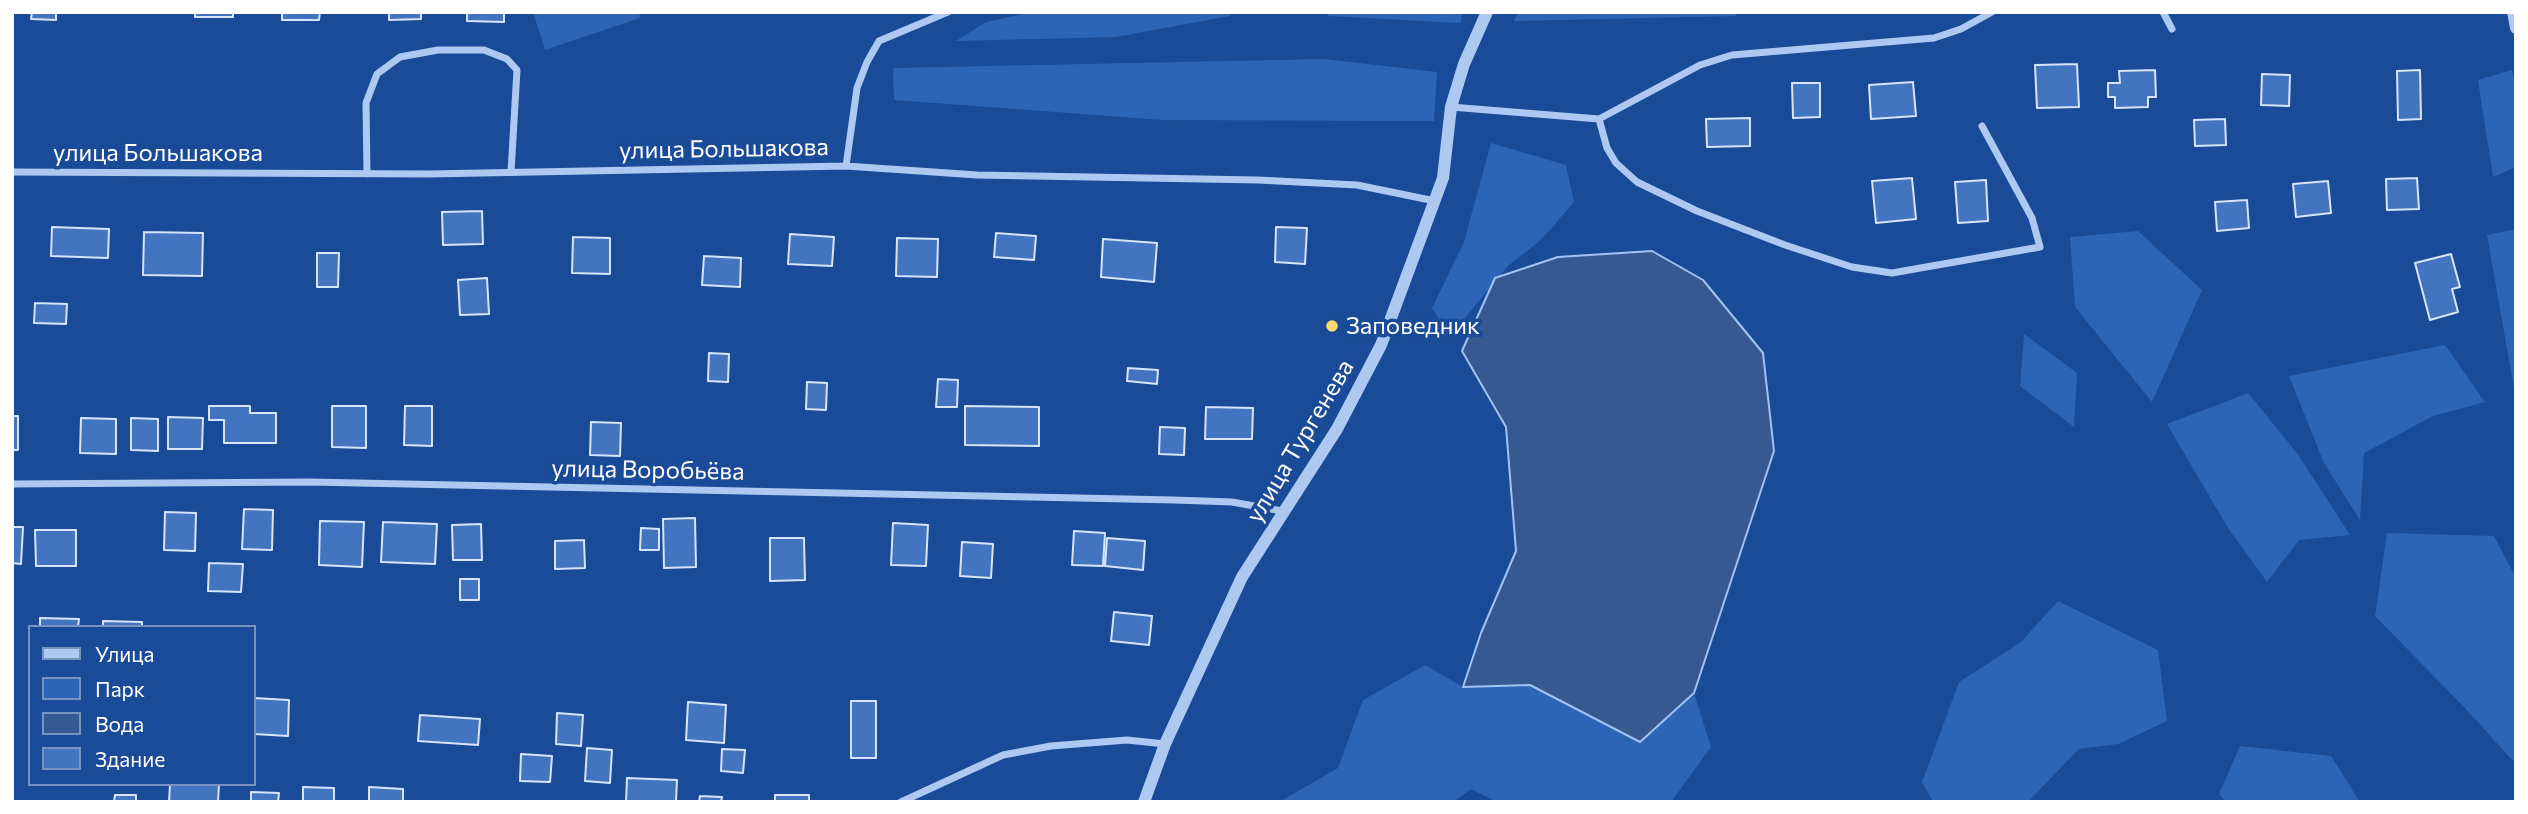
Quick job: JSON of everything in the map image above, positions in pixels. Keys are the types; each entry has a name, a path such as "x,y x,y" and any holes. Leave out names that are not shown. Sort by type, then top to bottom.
{"street":[{"path":"846,166 857,89 867,62 879,41 947,12"},
{"name":"улица Тургенева","path":"1144,802 1165,744 1242,577 1337,429 1381,345 1443,178 1451,107 1464,64 1487,12"},
{"path":"1451,107 1599,120 1700,65 1732,55 1934,37 1961,29 1992,12"},
{"path":"2163,12 2172,29"},
{"path":"2513,12 2516,28"},
{"path":"367,174 366,103 377,74 400,57 438,50 484,50 507,59 517,70 511,172"},
{"path":"1599,120 1611,156 1637,182 1697,211 1785,244 1852,267 1892,273 2040,247 2032,219 1982,125"},
{"name":"улица Большакова","path":"12,172 367,174 846,166 976,175 1258,180 1357,186 1435,201"},
{"name":"улица Воробьёва","path":"12,484 310,482 1174,500 1232,502 1282,511"},
{"path":"901,802 1003,755 1051,746 1127,740 1165,744"}],"green space":[{"path":"533,12 639,12 640,18 545,50"},
{"path":"1032,12 1230,12 1230,16 1116,37 956,41 986,22"},
{"path":"1326,12 1462,12 1461,23 1328,16"},
{"path":"1518,12 1737,12 1736,16 1514,21"},
{"path":"1324,59 1437,72 1434,121 1163,120 894,100 893,68"},
{"path":"2512,70 2516,90 2516,167 2493,177 2478,80"},
{"path":"1491,143 1566,165 1574,202 1541,240 1509,265 1450,336 1432,308 1464,242"},
{"path":"2516,229 2516,400 2487,235"},
{"path":"2138,231 2202,290 2152,402 2075,307 2070,237"},
{"path":"2024,334 2077,373 2074,427 2020,386"},
{"path":"2445,345 2485,402 2433,416 2364,453 2360,520 2324,463 2289,376"},
{"path":"2248,393 2297,453 2350,535 2299,540 2267,582 2228,528 2167,424"},
{"path":"2387,533 2494,536 2516,578 2516,759 2513,761 2375,616"},
{"path":"2058,601 2158,650 2167,721 2118,744 2079,749 2028,802 1933,802 1922,782 1959,682 2021,642"},
{"path":"1425,665 1463,687 1530,685 1640,741 1694,693 1711,747 1671,802 1497,802 1471,789 1453,802 1279,802 1338,768 1363,700"},
{"path":"2240,746 2331,756 2360,802 2226,802 2219,794"}],"water":[{"path":"1652,251 1703,280 1763,353 1774,451 1694,693 1640,742 1530,685 1463,687 1481,633 1516,551 1506,427 1462,351 1495,278 1558,257"}],"building":[{"path":"32,12 56,12 56,20 31,19"},
{"path":"195,12 233,12 233,17 195,17"},
{"path":"282,12 320,12 319,20 282,20"},
{"path":"389,12 421,12 421,19 389,20"},
{"path":"467,12 504,12 504,22 467,21"},
{"path":"2077,64 2079,107 2037,108 2035,65"},
{"path":"2155,70 2156,97 2148,97 2148,107 2115,108 2115,97 2108,97 2108,83 2120,83 2119,71"},
{"path":"2420,70 2421,119 2398,120 2397,71"},
{"path":"2262,74 2290,75 2289,106 2261,105"},
{"path":"1913,82 1916,116 1871,119 1869,85"},
{"path":"1792,83 1820,83 1820,117 1793,118"},
{"path":"1750,118 1750,146 1707,147 1706,119"},
{"path":"2225,119 2226,145 2195,146 2194,120"},
{"path":"1912,178 1916,219 1876,223 1872,181"},
{"path":"2417,178 2419,209 2387,210 2386,179"},
{"path":"1986,180 1988,221 1958,223 1955,182"},
{"path":"2328,181 2331,213 2296,217 2293,184"},
{"path":"2247,200 2249,228 2217,231 2215,202"},
{"path":"482,211 483,244 443,245 442,212"},
{"path":"52,227 109,229 108,258 51,256"},
{"path":"1276,227 1307,228 1305,264 1275,262"},
{"path":"144,232 203,233 202,276 143,275"},
{"path":"996,233 1036,236 1034,260 994,257"},
{"path":"790,234 834,237 832,266 788,264"},
{"path":"573,237 610,238 610,274 572,273"},
{"path":"897,238 938,239 937,277 896,276"},
{"path":"1103,239 1157,243 1154,282 1101,277"},
{"path":"317,253 339,253 338,287 317,287"},
{"path":"2451,254 2460,287 2452,289 2458,312 2430,320 2415,263"},
{"path":"704,256 741,258 740,287 702,285"},
{"path":"487,278 489,314 460,315 458,280"},
{"path":"35,303 67,304 66,324 34,323"},
{"path":"709,353 729,354 728,382 708,381"},
{"path":"1128,368 1158,370 1157,384 1127,381"},
{"path":"938,379 958,380 957,407 936,407"},
{"path":"807,382 827,383 826,410 806,409"},
{"path":"209,406 250,406 250,413 276,413 276,443 224,443 224,420 209,420"},
{"path":"332,406 366,406 366,448 332,447"},
{"path":"405,406 432,406 432,446 404,445"},
{"path":"965,406 1039,407 1039,446 965,445"},
{"path":"1206,407 1253,408 1252,439 1205,439"},
{"path":"12,416 18,416 18,450 12,450"},
{"path":"168,417 203,418 202,449 168,449"},
{"path":"81,418 116,419 116,454 80,453"},
{"path":"131,418 158,419 158,451 131,450"},
{"path":"591,422 621,423 620,456 590,455"},
{"path":"1160,427 1185,428 1184,455 1159,454"},
{"path":"244,509 273,510 272,550 242,549"},
{"path":"165,512 196,513 195,551 164,550"},
{"path":"695,518 696,567 664,568 663,519"},
{"path":"320,521 364,522 362,567 319,565"},
{"path":"383,522 437,524 435,564 381,562"},
{"path":"893,523 928,525 926,566 891,565"},
{"path":"481,524 482,560 453,560 452,525"},
{"path":"12,527 23,527 21,564 12,563"},
{"path":"641,528 659,529 659,550 640,550"},
{"path":"35,530 76,530 76,566 36,566"},
{"path":"1074,531 1105,533 1103,566 1072,565"},
{"path":"770,538 804,538 805,580 770,581"},
{"path":"1107,538 1145,541 1143,570 1105,566"},
{"path":"584,540 585,568 555,569 555,541"},
{"path":"962,542 993,544 991,578 960,576"},
{"path":"209,563 243,564 241,592 208,591"},
{"path":"460,579 479,579 479,600 460,600"},
{"path":"1114,612 1152,616 1149,645 1111,641"},
{"path":"40,618 79,619 78,625 40,625"},
{"path":"103,621 142,622 142,625 103,625"},
{"path":"256,698 289,700 288,736 256,734"},
{"path":"851,701 876,701 876,758 851,758"},
{"path":"688,702 726,705 724,743 686,740"},
{"path":"557,713 583,715 581,746 556,744"},
{"path":"420,715 480,719 478,745 418,741"},
{"path":"587,748 612,750 610,783 585,781"},
{"path":"722,749 745,750 743,773 721,771"},
{"path":"521,754 552,756 550,782 520,781"},
{"path":"627,778 677,780 676,802 626,802"},
{"path":"170,786 219,786 218,802 169,802"},
{"path":"303,787 334,788 334,802 303,802"},
{"path":"369,787 403,789 403,802 369,802"},
{"path":"251,792 279,793 278,802 251,802"},
{"path":"115,795 136,795 136,802 114,802"},
{"path":"775,795 809,795 809,802 775,802"},
{"path":"700,796 722,797 721,802 699,802"}],"place":[{"name":"Заповедник","path":"1332,326"}]}
